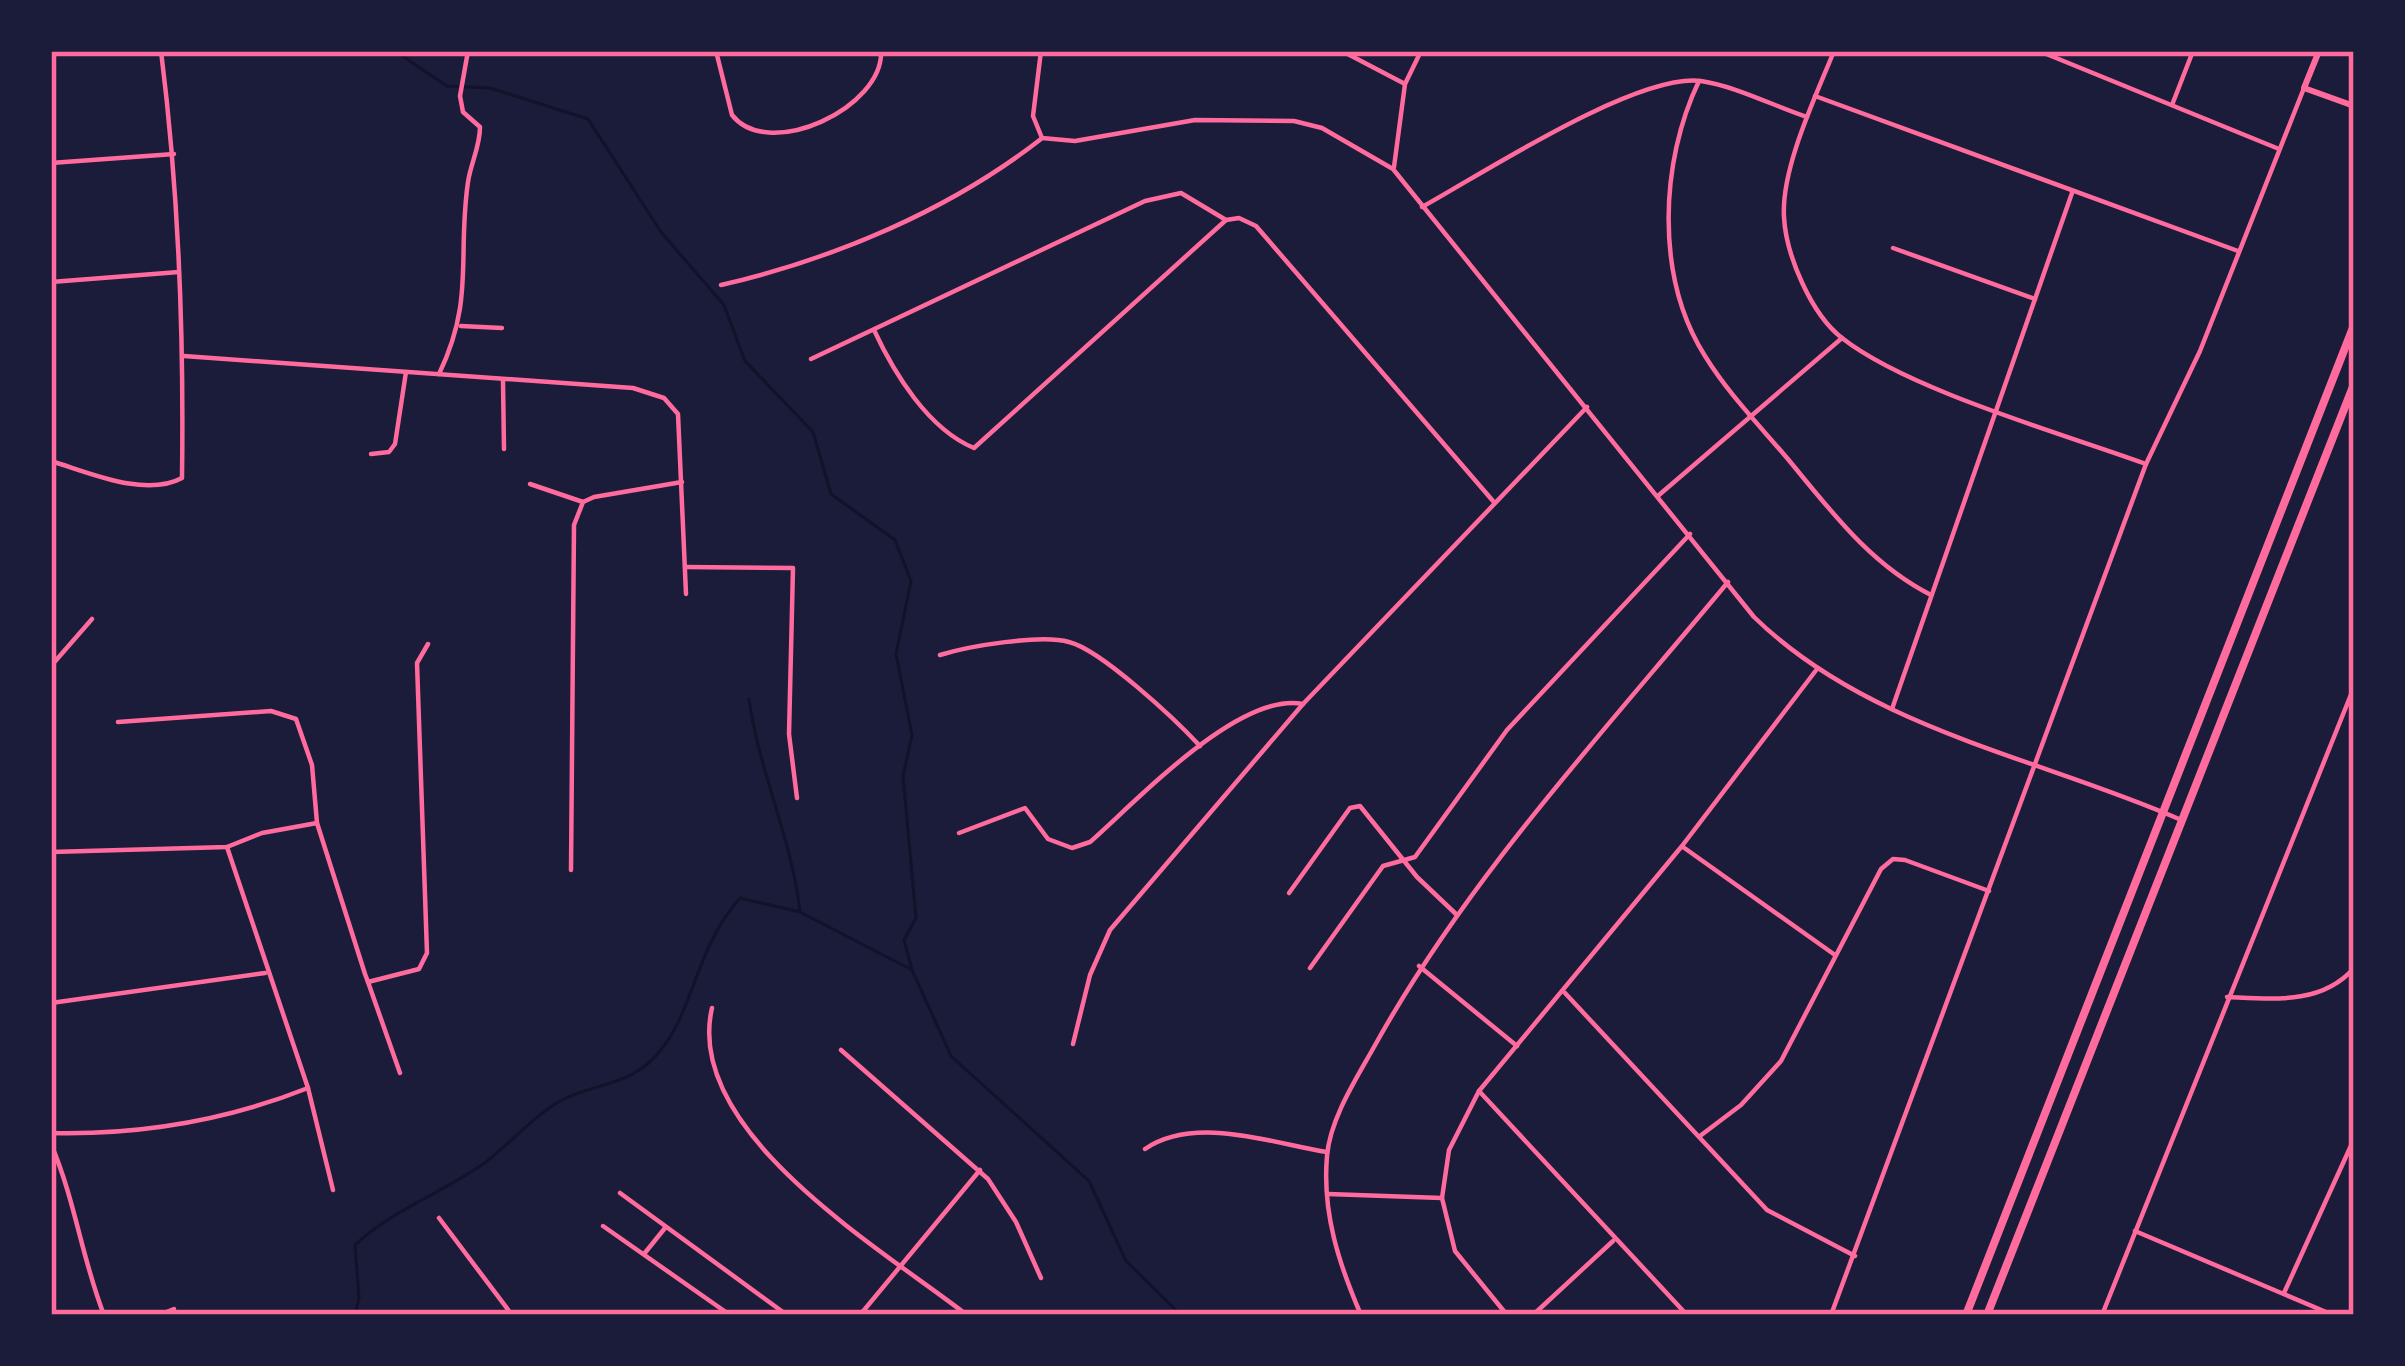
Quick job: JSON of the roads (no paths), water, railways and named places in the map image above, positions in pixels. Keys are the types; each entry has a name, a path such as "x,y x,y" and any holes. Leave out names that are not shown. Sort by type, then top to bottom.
{"highway":[{"path":"1966,1315 2354,325"},
{"path":"1987,1315 2354,385"}],"street":[{"path":"51,461 122,481 154,485 182,478 184,356 174,154 161,51"},
{"path":"439,374 461,326 469,179 480,127 463,112 460,96 460,74 468,51"},
{"path":"716,51 732,115 759,134 790,131 824,119 866,90 882,63 881,51"},
{"path":"1041,51 1033,116 1042,138"},
{"path":"1342,51 1405,84"},
{"path":"1394,169 1405,84 1421,51"},
{"path":"1834,51 1807,117 1784,216 1804,284 1842,338 1881,362 2146,464"},
{"path":"2039,51 2279,149"},
{"path":"2172,105 2193,51"},
{"path":"1831,1315 2146,464 2240,252 2319,51"},
{"path":"1422,207 1600,109 1699,80 1807,117"},
{"path":"1699,80 1676,143 1669,202 1671,260 1702,353 1879,565 1931,595"},
{"path":"2304,88 2354,106"},
{"path":"1816,96 2240,252"},
{"path":"721,285 839,250 992,177 1042,138 1075,140 1195,120 1294,121 1322,128 1394,169 1754,617 1817,669 1892,709 2182,820"},
{"path":"51,163 174,154"},
{"path":"1892,709 2072,193"},
{"path":"811,359 1165,194 1194,198 1226,220"},
{"path":"874,330 892,368 918,402 974,448 1226,220 1240,218 1256,226 1493,501"},
{"path":"1893,248 2035,299"},
{"path":"51,282 179,272"},
{"path":"461,326 502,328"},
{"path":"1658,496 1842,338"},
{"path":"184,356 633,388 664,398 678,414 686,594"},
{"path":"371,454 389,452 395,444 406,372"},
{"path":"503,381 504,449"},
{"path":"1073,1044 1090,975 1110,930 1303,704 1587,407"},
{"path":"530,484 583,502 614,491 682,482"},
{"path":"571,870 574,525 583,502"},
{"path":"1310,968 1383,866 1405,862 1438,828 1507,730 1690,534"},
{"path":"686,567 793,568 789,734 797,798"},
{"path":"1361,1315 1335,1256 1327,1194 1327,1152 1350,1090 1419,966 1728,582"},
{"path":"51,666 92,619"},
{"path":"940,655 994,642 1074,643 1166,711 1199,746"},
{"path":"368,982 419,969 428,952 417,663 428,644"},
{"path":"1507,1315 1455,1251 1442,1198 1449,1150 1479,1091 1682,846 1817,669"},
{"path":"2102,1315 2354,687"},
{"path":"959,832 1024,808 1048,839 1072,848 1090,842 1199,746 1266,705 1303,704"},
{"path":"118,722 286,712 296,719 313,765 317,823 400,1073"},
{"path":"1289,892 1355,806 1365,809 1405,862 1457,915"},
{"path":"51,852 227,847 262,833 317,823"},
{"path":"1682,846 1835,955"},
{"path":"227,847 308,1088 333,1190"},
{"path":"1700,1136 1741,1105 1781,1061 1881,869 1893,860 1935,868 1989,891"},
{"path":"1419,966 1517,1046"},
{"path":"2227,997 2285,999 2320,993 2341,983 2354,968"},
{"path":"51,1004 268,973"},
{"path":"1564,992 1767,1210 1856,1256"},
{"path":"712,1008 706,1033 710,1066 761,1149 967,1315"},
{"path":"841,1050 980,1170 1004,1199 1042,1278"},
{"path":"51,1133 161,1129 273,1102 308,1088"},
{"path":"1479,1091 1613,1241 1687,1315"},
{"path":"1145,1149 1173,1134 1197,1132 1327,1152"},
{"path":"2284,1293 2354,1138"},
{"path":"51,1144 69,1187 86,1270 104,1315"},
{"path":"860,1315 980,1170"},
{"path":"620,1193 787,1315"},
{"path":"1327,1194 1442,1198"},
{"path":"440,1218 512,1315"},
{"path":"603,1226 730,1315"},
{"path":"644,1254 665,1228"},
{"path":"2135,1231 2333,1315"},
{"path":"1533,1315 1613,1241"},
{"path":"159,1315 174,1310"}],"waterway":[{"path":"395,51 447,86 490,88 588,119 661,232 724,305 745,361 813,432 831,494 895,540 911,581 896,654 912,735 903,776 916,918 904,940 912,970 951,1056 1089,1181 1126,1261 1181,1315"},
{"path":"749,699 800,912"},
{"path":"355,1315 359,1298 355,1245 385,1221 486,1162 554,1105 627,1077 650,1062 681,1017 704,957 740,898 800,912 912,970"}]}
